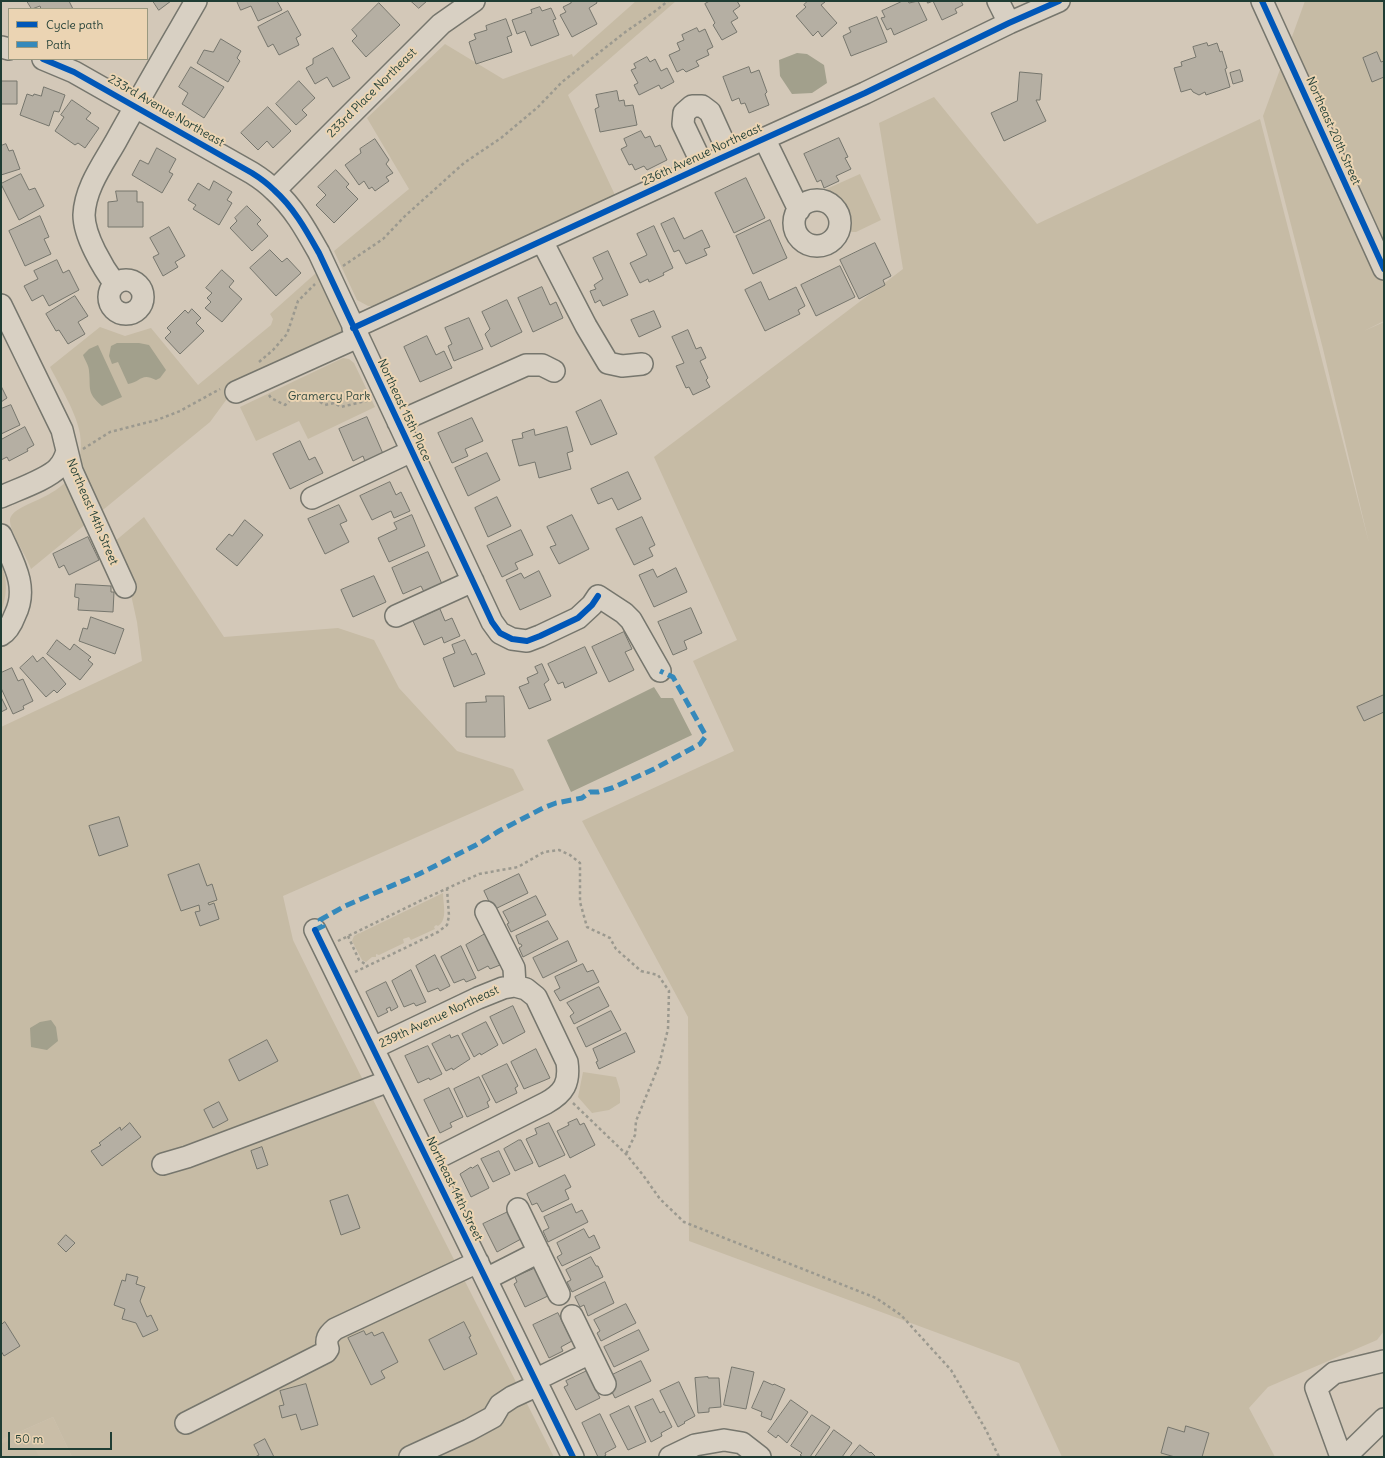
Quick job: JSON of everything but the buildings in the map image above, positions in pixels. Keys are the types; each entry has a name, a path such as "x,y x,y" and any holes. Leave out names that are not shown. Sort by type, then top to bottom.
{"street":[{"path":"115,284 109,276 87,231 84,218 85,204 90,188 135,106 196,1"},
{"name":"233rd Place Northeast","path":"275,190 442,24 474,1"},
{"path":"998,1 1009,24"},
{"name":"236th Avenue Northeast","path":"231,389 261,367 355,332 542,241 865,93 1059,1"},
{"name":"Northeast 20th Street","path":"1262,1 1384,269"},
{"name":"233rd Avenue Northeast","path":"45,60 74,72 135,106 252,173 275,190"},
{"path":"703,166 684,124 684,113 692,106 702,106 710,112 729,154"},
{"path":"764,138 799,210"},
{"name":"Northeast 15th Place","path":"275,190 292,209 304,226 329,274 492,622 500,633 512,639 527,641 578,618 592,606 598,596 624,613 631,620 660,671"},
{"path":"542,241 586,326 608,363 622,366 642,364"},
{"name":"Northeast 14th Street","path":"1,305 62,430 72,472 124,587"},
{"path":"398,422 526,365 542,365 554,371"},
{"path":"1,497 53,472 61,464 67,451"},
{"path":"312,498 412,451"},
{"path":"1,536 18,573 21,586 21,598 18,610 5,633 1,635"},
{"path":"396,616 473,580"},
{"path":"486,912 514,968 515,986"},
{"name":"Northeast 14th Street","path":"315,930 573,1457"},
{"name":"239th Avenue Northeast","path":"373,1048 478,998 503,988 515,986 526,989 536,997 567,1062 569,1073 565,1086 559,1096 429,1162"},
{"path":"163,1164 187,1158 389,1081"},
{"path":"518,1209 559,1294"},
{"path":"186,1423 326,1352 328,1349 326,1343 327,1338 335,1329 482,1270 539,1252"},
{"path":"572,1316 605,1384"},
{"path":"410,1457 469,1430 493,1417 500,1405 512,1397 536,1382 590,1353"},
{"path":"1341,1457 1316,1388 1334,1373 1384,1361"},
{"path":"1345,1457 1384,1419"},
{"path":"670,1457 695,1444 724,1440 742,1444 760,1457"}],"path":[{"path":"385,394 366,402 341,406 334,403 325,405 307,394 300,394 294,396 285,406 271,398 261,367 286,334 298,301 313,286 383,239 421,200 464,163 501,138 538,107 562,82 624,33 668,1"},
{"path":"67,451 85,448 110,432 157,420 231,389"},
{"path":"337,942 480,874 518,867 544,852 559,850 570,855 580,863 580,902 587,927 610,938 616,949 641,971 658,975 669,991 668,1029 659,1065 636,1121 635,1135 626,1154"},
{"path":"354,973 438,932 447,925 449,916 447,889"},
{"path":"348,936 360,960 368,966"},
{"path":"569,1099 626,1154 660,1199 684,1222 876,1298 900,1314 951,1370 986,1430 999,1457"}],"shaded area":[{"path":"797,53 807,54 824,65 827,83 812,93 792,94 780,76 779,60"},
{"path":"117,343 139,343 149,345 166,370 160,378 156,380 144,377 128,384 118,362 112,364 109,356 111,346"},
{"path":"98,345 122,397 102,406 91,394 89,369 83,355 89,349"},
{"path":"654,687 661,698 673,698 692,735 571,792 547,740"},
{"path":"51,1020 56,1027 58,1041 47,1050 31,1047 30,1028 40,1022"},
{"path":"53,1417 72,1457 1,1457 1,1440"}],"green space":[{"path":"636,1 676,1 568,95 615,195 376,306 368,306 357,300 334,251 409,189 367,118 445,44 503,79 572,54 573,57"},
{"path":"1305,1 1384,1 1384,321 1364,331 1384,322 1384,1331 1377,1340 1268,1387 1249,1408 1275,1457 1062,1457 1019,1363 689,1241 688,1017 582,821 734,751 693,661 737,640 654,457 903,269 879,123 934,97 1037,224 1260,119 1369,543 1323,349 1263,116"},
{"path":"860,174 881,220 856,232 851,232 850,217 845,206 837,198 824,190"},
{"path":"316,273 344,335 232,392 210,422 31,569 11,526 10,521 13,513 49,494 62,485 73,473 80,456 80,434 78,426 68,400 50,367 100,327 125,336 151,328 198,385 271,325 273,319 270,314"},
{"name":"Gramercy Park","path":"343,358 349,359 354,363 375,407 308,439 299,421 256,441 240,407"},
{"path":"144,517 224,637 338,628 374,640 399,688 457,751 513,769 524,790 283,896 293,940 554,1457 72,1457 53,1417 1,1440 1,727 142,661 137,622 124,563 114,542"},
{"path":"1,564 5,576 6,588 5,600 1,612"},
{"path":"443,893 444,916 441,923 434,927 435,929 411,940 409,937 403,939 404,943 379,955 376,954 376,957 372,957 366,962 362,960 352,941 354,936 359,933 361,934 360,933"},
{"path":"583,1072 616,1077 620,1090 620,1103 609,1110 592,1113 578,1097"},
{"path":"15,1438 33,1445 39,1457 1,1457 1,1444"}],"marked path":[{"path":"315,930 323,926 320,920 345,906 419,874 543,808 556,803 582,798 590,792 598,792 612,788 654,769 700,744 706,736 673,677 660,671"}],"cycle path":[{"path":"353,328 865,93 1009,23 1059,1"},
{"path":"1262,1 1384,269"},
{"path":"45,60 74,72 252,173 261,179 288,204 319,253 492,622 500,633 512,639 527,641 578,618 592,605 598,596"},
{"path":"315,930 573,1457"}]}
